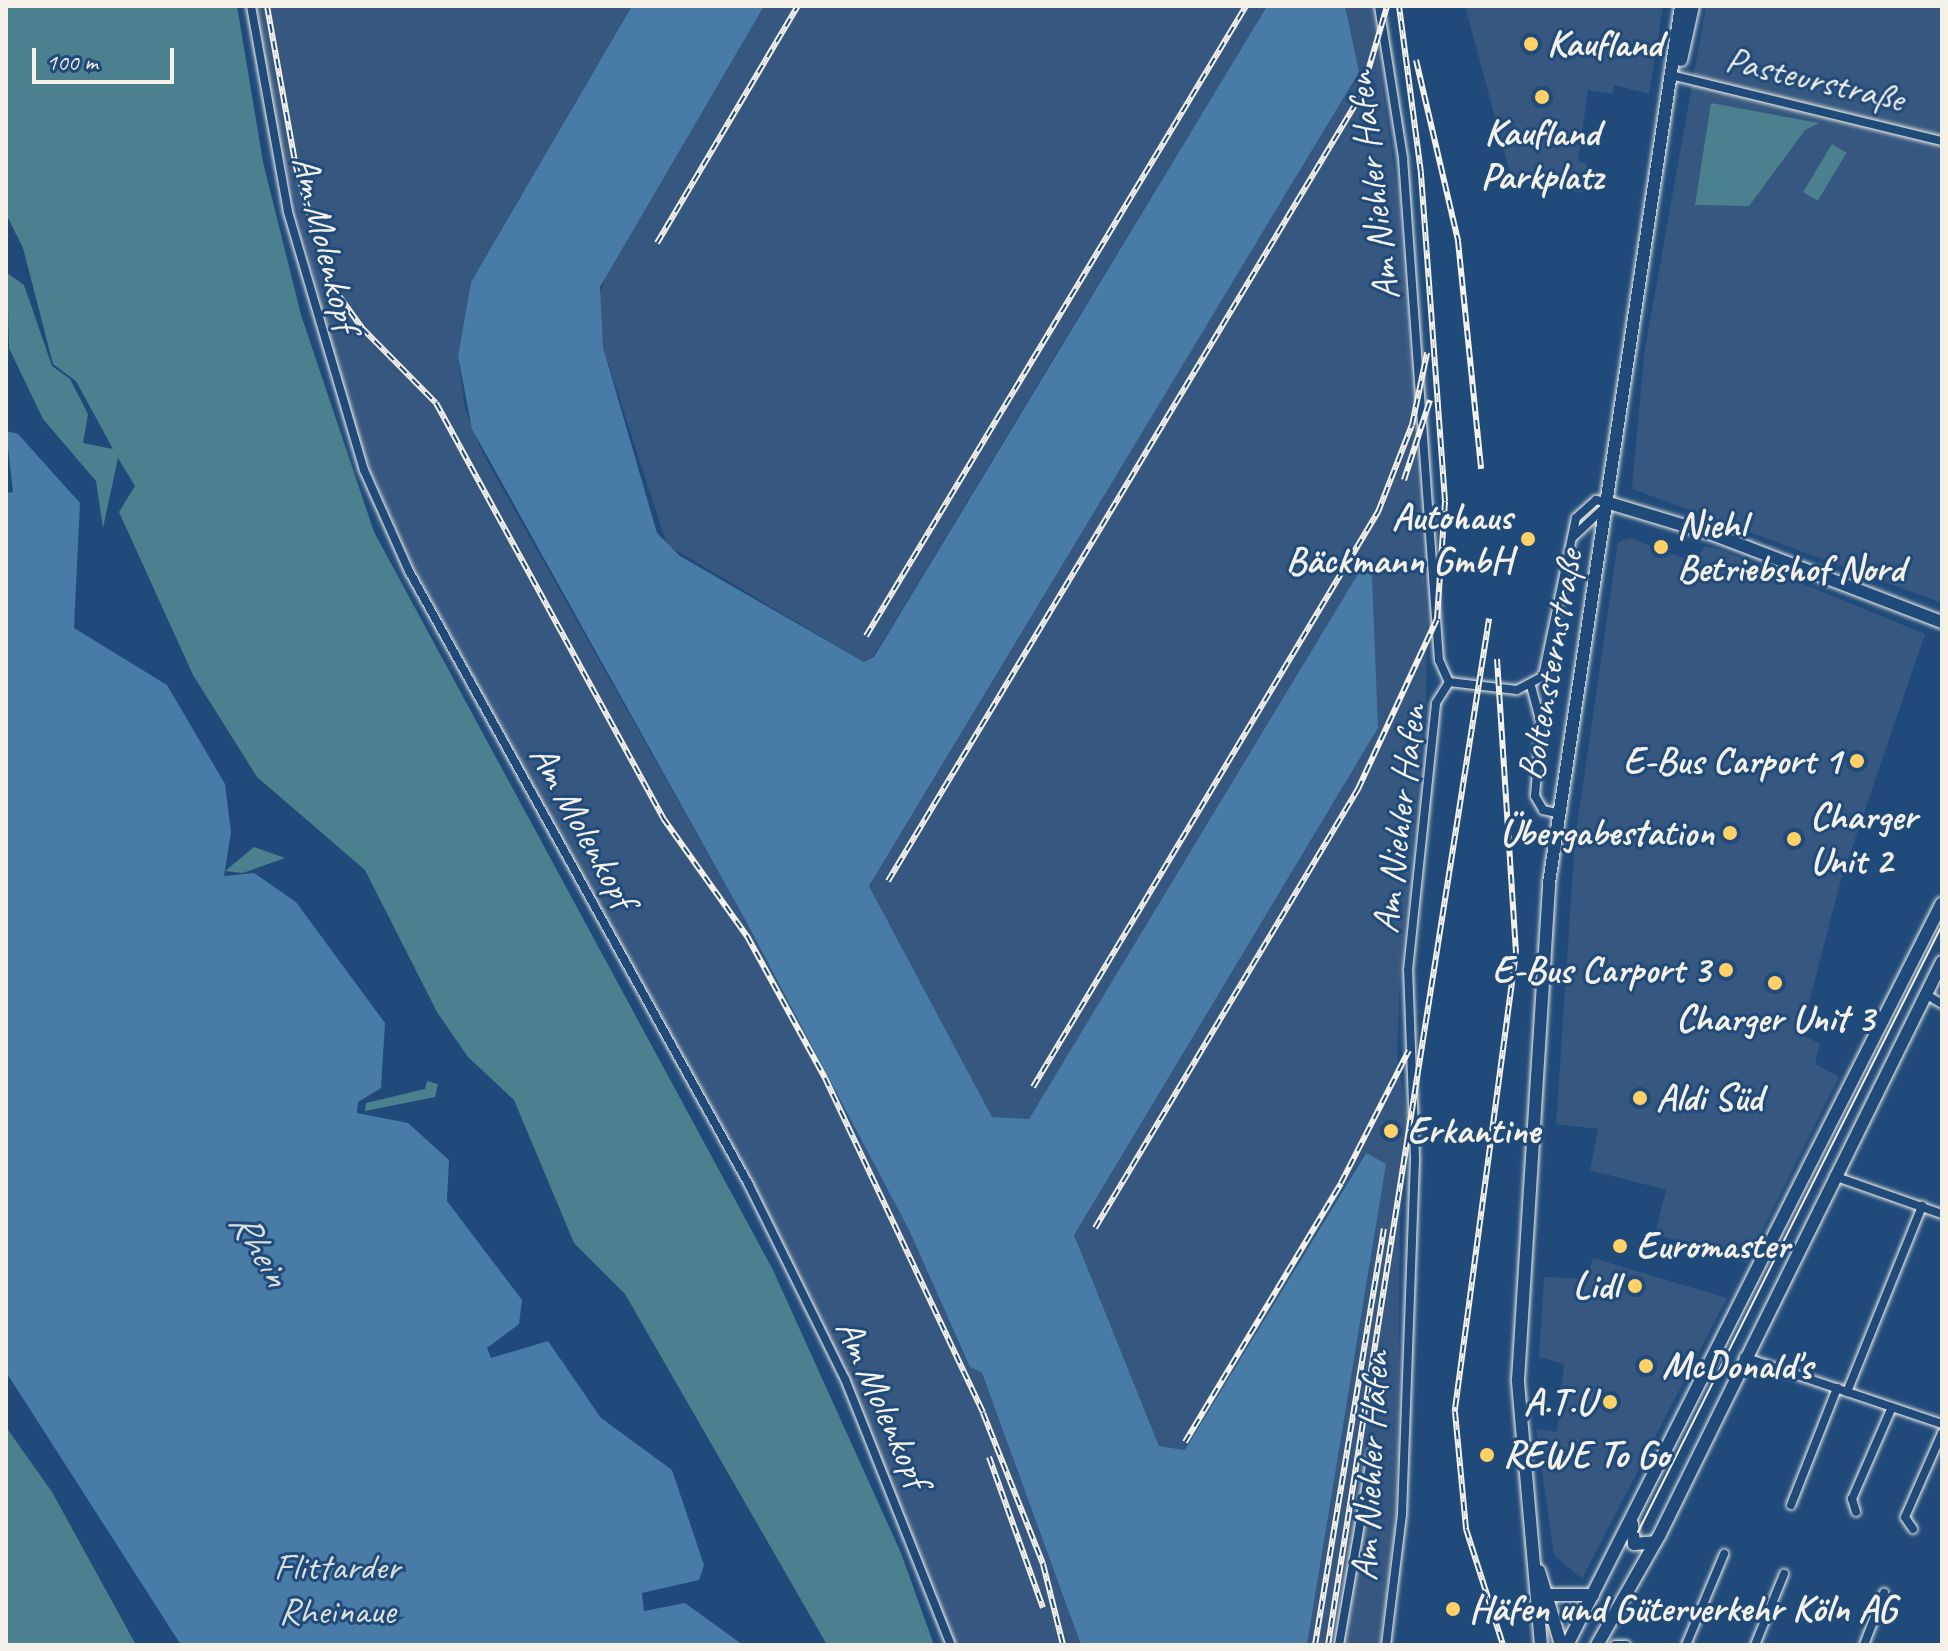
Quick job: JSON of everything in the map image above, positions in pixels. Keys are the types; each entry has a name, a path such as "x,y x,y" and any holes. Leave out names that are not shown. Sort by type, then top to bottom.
{"main road":[{"name":"Boltensternstraße","path":"1541,1645 1518,1380 1556,813 1609,503 1676,73 1681,6"},
{"name":"Boltensternstraße","path":"1676,73 1693,6"},
{"path":"1609,503 1715,535 1942,622"},
{"path":"1567,1645 1942,903"},
{"path":"1597,1645 1655,1542 1942,962"},
{"path":"1632,1521 1634,1544 1655,1542"},
{"name":"Boltensternstraße","path":"1536,1561 1561,1645"},
{"path":"1548,1595 1593,1595"}],"street":[{"name":"Am Molenkopf","path":"251,6 288,212 327,363 364,470 409,571 749,1185 845,1379 951,1645"},
{"name":"Am Niehler Hafen","path":"1379,6 1403,158 1439,660 1449,682 1436,703 1408,970 1415,1158 1402,1514 1386,1645"},
{"name":"Pasteurstraße","path":"1676,73 1942,141"},
{"path":"1449,682 1471,689 1531,686 1548,666 1574,536 1587,504 1609,503"},
{"path":"1531,686 1541,723 1535,796 1543,810 1556,813"},
{"path":"1927,995 1942,1004"},
{"path":"1834,1176 1942,1214"},
{"path":"1847,1392 1922,1206"},
{"path":"1744,1357 1942,1424"},
{"path":"1791,1505 1837,1388"},
{"path":"1856,1512 1852,1499 1892,1407"},
{"path":"1913,1529 1905,1517 1942,1433"},
{"path":"1339,1645 1372,1453"},
{"path":"1686,1645 1724,1554"},
{"path":"1755,1645 1784,1574"},
{"path":"1864,1645 1884,1593"},
{"path":"1615,1645 1626,1645"}],"shaded area":[{"path":"255,6 632,6 471,282 458,356 465,408 482,452 748,925 909,1230 970,1367 982,1373 1081,1645 956,1645 812,1300 414,568 353,430 267,91"},
{"path":"764,6 1267,6 873,657 864,662 667,545 603,347 597,305 608,265"},
{"path":"1345,6 1371,6 1398,199 1427,619 1426,702 1400,970 1397,1055 1409,1133 1400,1222 1397,1513 1380,1645 1307,1645 1374,1235 1375,1159 1365,1153 1186,1450 1159,1446 1073,1235 1378,728 1362,569 1029,1119 992,1117 869,886 1358,72"},
{"path":"1465,6 1663,6 1649,94 1614,85 1612,94 1588,90 1578,161 1587,164 1582,193 1512,181"},
{"path":"1706,6 1942,6 1942,603 1632,489 1644,355"},
{"path":"1630,538 1694,562 1705,546 1721,550 1925,634 1840,883 1801,1034 1820,1044 1815,1064 1839,1077 1746,1263 1655,1234 1666,1190 1590,1170 1598,1129 1556,1124 1575,840 1618,542"},
{"path":"1593,1258 1727,1298 1582,1579 1554,1555 1536,1429 1557,1432 1564,1364 1539,1357 1544,1277 1587,1279"}],"green space":[{"path":"6,6 237,6 263,162 301,315 374,532 773,1270 901,1553 934,1645 827,1645 625,1294 574,1243 514,1100 468,1057 437,1012 365,870 257,777 193,675 119,512 135,486 118,458 103,528 96,481 43,419 9,348 7,273 24,285 52,366 70,379 88,414 83,443 113,449 76,381 53,364 23,248 6,214"},
{"path":"1711,103 1819,123 1805,130 1749,206 1695,205"},
{"path":"1832,144 1847,153 1818,201 1803,192"},
{"path":"254,847 285,858 243,873 225,871"},
{"path":"427,1081 438,1084 435,1097 365,1111 366,1103 425,1089"},
{"path":"6,1427 52,1492 136,1645 6,1645"}],"water":[{"path":"632,6 764,6 600,287 603,347 657,533 680,556 864,662 874,657 1267,6 1345,6 1359,72 869,886 992,1117 1029,1119 1361,569 1372,576 1378,728 1074,1235 1159,1446 1185,1450 1366,1153 1386,1164 1307,1645 1081,1645 982,1373 970,1367 909,1230 748,925 472,429 458,356 471,282"},
{"name":"Rhein","path":"6,431 18,434 80,503 74,628 167,685 225,784 231,832 224,876 254,873 296,902 385,1023 381,1088 358,1102 357,1113 408,1123 449,1160 447,1201 522,1300 519,1324 487,1348 491,1358 548,1341 601,1418 672,1470 704,1565 699,1580 642,1593 644,1611 685,1603 743,1645 181,1645 6,1372 6,493 13,492"}],"tram line":[{"path":"1638,1532 1942,925"}],"railway":[{"path":"267,6 296,167 329,282 362,328 436,403 663,818 747,936 825,1078 983,1413 1043,1564 1063,1645"},
{"path":"657,243 798,6"},
{"path":"866,636 1246,6"},
{"path":"888,881 1361,95 1387,6"},
{"path":"1095,1228 1358,789 1437,619 1445,501 1421,173 1399,6"},
{"path":"1416,60 1458,241 1481,469"},
{"path":"1033,1087 1378,512 1412,425 1427,353"},
{"path":"1404,480 1430,400"},
{"path":"1328,1645 1489,619"},
{"path":"1497,659 1516,952 1455,1412 1466,1529 1503,1645"},
{"path":"1185,1442 1341,1183 1409,1050"},
{"path":"1315,1645 1384,1229"},
{"path":"989,1457 1043,1608"}],"place":[{"name":"Kaufland","path":"1531,44"},
{"name":"Kaufland Parkplatz","path":"1542,97"},
{"name":"Autohaus Bäckmann GmbH","path":"1528,539"},
{"name":"Niehl Betriebshof Nord","path":"1661,547"},
{"name":"E-Bus Carport 1","path":"1857,761"},
{"name":"Übergabestation","path":"1730,833"},
{"name":"Charger Unit 2","path":"1794,839"},
{"name":"E-Bus Carport 3","path":"1726,970"},
{"name":"Charger Unit 3","path":"1775,983"},
{"name":"Aldi Süd","path":"1640,1098"},
{"name":"Erkantine","path":"1391,1131"},
{"name":"Euromaster","path":"1620,1246"},
{"name":"Lidl","path":"1635,1286"},
{"name":"McDonald's","path":"1646,1366"},
{"name":"A.T.U","path":"1610,1402"},
{"name":"REWE To Go","path":"1487,1455"},
{"name":"Häfen und Güterverkehr Köln AG","path":"1453,1609"}],"park label":[{"name":"Flittarder Rheinaue","path":"337,1589"}]}
